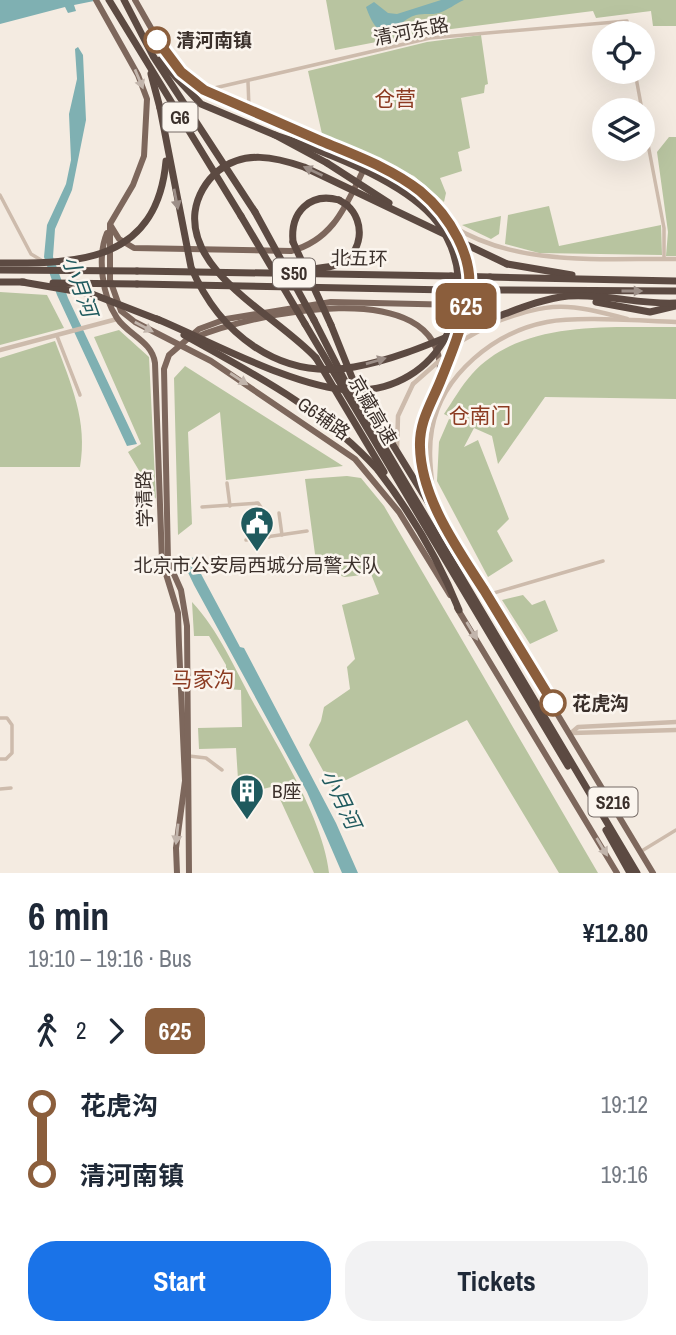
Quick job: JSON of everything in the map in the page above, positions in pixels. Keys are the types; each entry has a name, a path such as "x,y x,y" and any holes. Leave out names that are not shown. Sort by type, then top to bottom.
{"highway":[{"name":"京藏高速","path":"109,0 241,216 630,873"},
{"name":"京藏高速","path":"124,0 153,55 254,212 352,392 637,873"},
{"path":"22,282 92,294 325,388 352,391 373,389 403,379 430,359 445,340 456,317 459,283 452,249 436,220 389,184 316,149 201,104 153,55"},
{"path":"149,67 160,108 184,241 201,289 225,324 259,351 300,367 354,367 401,354 553,299 587,300 650,312 676,305"},
{"path":"275,135 327,163 410,218"},
{"path":"0,263 75,262 116,247 131,236 151,214 161,194 167,153"},
{"path":"459,610 447,579 316,358 286,328 229,285 205,257 194,230 196,203 203,188 225,165 243,158 279,158 507,264 607,280"},
{"path":"239,272 313,269 339,264 353,253 360,237 357,216 339,200 319,198 300,210 292,229 293,242 331,325 353,380 468,567"},
{"name":"北五环","path":"0,270 676,281"},
{"name":"北五环","path":"0,282 676,291"},
{"path":"157,319 320,416 359,448 398,497"}],"main road":[{"path":"96,0 138,75 147,99 148,124 144,156 133,185 110,224 102,245 102,261 107,293 117,319 151,349 169,355 212,322 331,302 466,305"},
{"name":"S216","path":"135,0 166,55 204,90 368,161 418,190 448,223 468,266 470,283 466,305 440,382 425,413 420,447 426,481 468,567 571,733 653,873"},
{"path":"110,224 119,239 134,248 291,251 320,240 337,220 368,161"},
{"name":"G6辅路","path":"110,224 110,280 121,311 135,322 211,361 355,459 399,512 617,873"},
{"path":"180,345 236,324 329,308 391,312 410,319 426,332 439,356 440,382"},
{"name":"学清路","path":"151,349 155,363 162,561 178,613 185,781 176,848 177,873"},
{"name":"学清路","path":"169,355 164,369 168,561 181,590 187,626 189,873"}],"street":[{"name":"清河东路","path":"204,90 430,38 592,24"},
{"path":"248,82 249,109"},
{"path":"651,161 664,228 664,259"},
{"path":"0,195 31,254 41,261"},
{"path":"448,223 498,247 537,257 676,259"},
{"path":"397,454 398,416 412,384 463,340 492,321 549,305 583,307 634,321"},
{"path":"0,350 117,319"},
{"path":"435,504 429,451 432,426 447,392 471,360 485,348 519,330 550,321 676,322"},
{"path":"56,334 80,396"},
{"path":"227,483 230,506"},
{"path":"202,507 258,503 265,513 269,537"},
{"path":"279,513 282,535"},
{"path":"246,540 307,531"},
{"path":"487,595 603,561"},
{"path":"0,718 7,718 12,725 12,753 6,759 0,759"},
{"path":"571,733 578,727 676,722"},
{"path":"571,733 676,730"},
{"path":"189,756 206,758 222,770"},
{"path":"0,789 11,788"},
{"path":"640,852 676,830"}],"green space":[{"path":"326,0 676,0 676,26 655,26 651,11 596,18 593,11 428,32 335,50"},
{"path":"481,35 488,84 485,85 484,93 461,98 470,148 458,152 462,171 440,178 446,193 444,202 414,176 322,134 308,71 427,42"},
{"path":"669,137 676,137 676,256 666,256 668,232 657,152"},
{"path":"549,206 559,246 661,225 662,255 539,253 505,244 508,215"},
{"path":"501,216 499,234 491,239 462,225"},
{"path":"0,292 47,295 64,328 0,345"},
{"path":"676,327 676,399 545,397 498,464 492,436 474,428 464,447 478,440 509,519 497,531 513,561 488,577 437,481 439,442 449,419 462,423 444,414 464,383 492,356 541,335 595,328"},
{"path":"119,330 149,357 156,499 128,452 141,444 94,337"},
{"path":"55,341 80,418 80,467 0,467 0,358"},
{"path":"185,366 343,466 226,480 220,412 188,432 192,524 178,535 174,378"},
{"path":"347,476 361,478 384,506 598,873 559,873 467,720 332,787 309,745 321,721 324,707 350,689 347,667 355,659 342,605 379,594 371,574 345,577 317,569 305,479"},
{"path":"523,595 532,605 545,600 558,631 530,644 502,600"},
{"path":"192,602 226,650 287,763 318,830 329,873 314,873 279,797 294,794 287,783 239,795 236,748 199,749 198,728 242,727 241,690 226,689 226,665 209,636 194,636"}],"water":[{"path":"0,0 99,0 74,5 76,11 68,13 65,7 0,24"},
{"path":"441,0 464,0 439,13 416,15 384,31 372,21 366,7 374,2 388,13 397,14"},
{"path":"78,47 83,55 86,120 72,190 55,229 53,257 68,298 137,444 127,446 57,295 44,257 47,225 66,184 71,160 69,114 77,79 75,49"},
{"path":"192,557 240,647 244,648 336,823 358,873 342,873 307,792 183,562"}],"bus line":[{"name":"625","path":"157,40 181,72 204,90 368,161 418,190 432,202 454,233 468,266 469,295 440,382 425,413 421,431 421,461 435,504 468,567 553,703"}],"place":[{"name":"清河南镇","path":"157,40"},
{"name":"北京市公安局西城分局警犬队","path":"257,553"},
{"name":"花虎沟","path":"553,703"},
{"name":"B座","path":"247,821"}],"district":[{"name":"仓营","path":"395,98"},
{"name":"仓南门","path":"480,415"},
{"name":"马家沟","path":"203,679"}],"water label":[{"name":"小月河","path":"80,286"},
{"name":"小月河","path":"341,799"}]}
